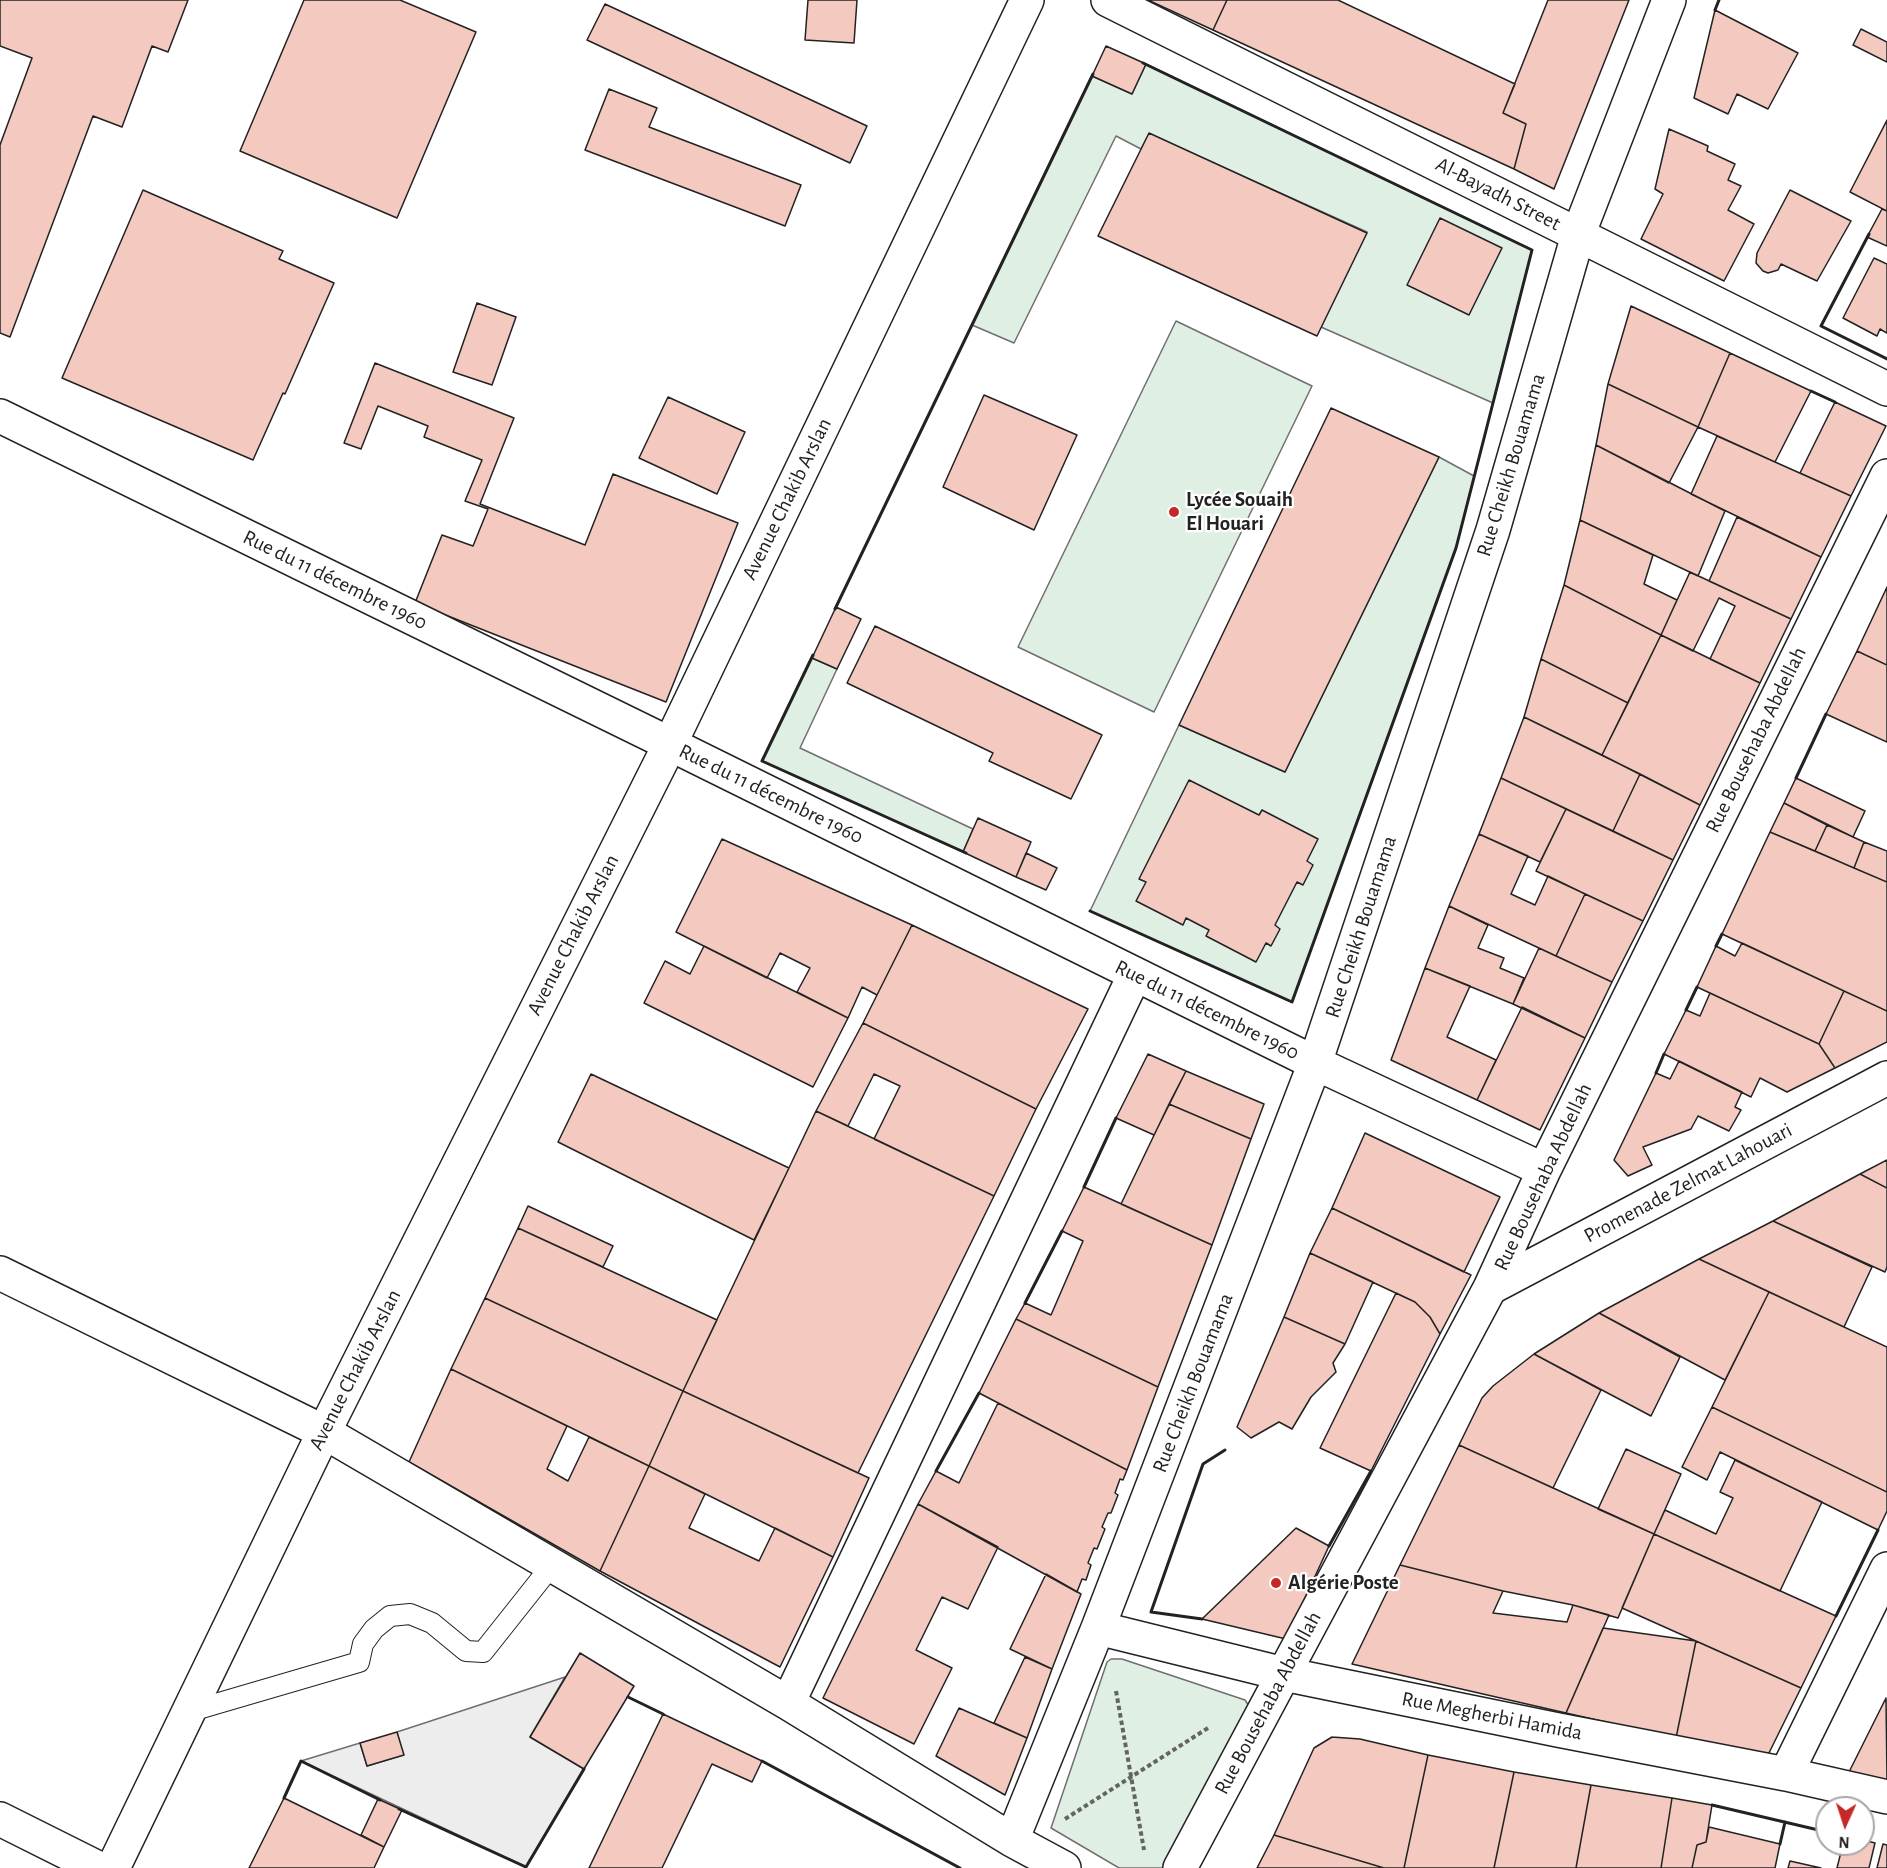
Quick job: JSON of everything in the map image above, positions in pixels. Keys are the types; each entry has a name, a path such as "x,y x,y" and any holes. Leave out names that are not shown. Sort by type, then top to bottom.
{"street":[{"name":"Avenue Chakib Arslan","path":"113,1868 324,1432 670,744 1028,0"},
{"name":"Al-Bayadh Street","path":"1108,0 1887,389"},
{"name":"Rue Cheikh Bouamama","path":"1012,1839 1098,1628 1315,1063 1493,530 1578,235 1670,0"},
{"name":"Rue du 11 décembre 1960","path":"0,416 1315,1063 1544,1170"},
{"name":"Rue Bousehaba Abdellah","path":"1180,1868 1490,1288 1544,1170 1887,476"},
{"path":"788,1703 1135,974"},
{"name":"Promenade Zelmat Lahouari","path":"1490,1288 1887,1078"},
{"path":"0,1273 324,1432 788,1703 1064,1868"},
{"path":"1786,1774 1887,1569"},
{"name":"Rue Megherbi Hamida","path":"1098,1628 1284,1674 1786,1774 1887,1797"},
{"path":"0,1819 98,1868"}],"lane":[{"path":"189,1712 359,1662 363,1644 374,1629 390,1616 410,1614 432,1623 466,1650 483,1652 552,1565"}],"path":[{"path":"1098,1628 1111,1659 1145,1857"},
{"path":"1012,1839 1051,1828 1209,1727"}],"green space":[{"path":"1146,64 1532,250 1493,403 1321,327 1367,232 1149,134 1141,149 1116,136 1014,343 972,325 1092,76 1132,94"},
{"path":"1176,321 1312,386 1154,712 1018,647"},
{"path":"1439,457 1474,476 1456,548 1292,1002 1090,911 1179,725 1285,772"},
{"path":"812,658 837,669 800,748 973,829 963,852 762,761"},
{"path":"1111,1659 1122,1659 1245,1700 1249,1706 1164,1868 1119,1868 1051,1828 1107,1662"}],"shaded area":[{"path":"565,1677 530,1737 584,1769 526,1867 301,1761 360,1743 367,1766 403,1755 397,1732"}],"building":[{"path":"0,0 188,0 168,52 152,46 122,127 93,116 10,337 0,333 0,145 32,58 0,46"},
{"path":"304,0 400,0 476,32 397,218 240,151"},
{"path":"808,0 857,0 854,43 805,40"},
{"path":"1148,0 1227,0 1213,30"},
{"path":"1227,0 1338,0 1515,84 1503,113 1526,124 1514,169 1213,30"},
{"path":"1548,0 1629,0 1554,189 1514,169 1526,124 1503,113"},
{"path":"605,4 867,126 850,163 587,40"},
{"path":"1715,10 1798,53 1768,109 1737,94 1728,114 1694,98"},
{"path":"1861,29 1887,42 1887,62 1853,45"},
{"path":"1106,46 1146,64 1132,94 1092,76"},
{"path":"609,89 657,108 649,127 801,185 785,226 585,150"},
{"path":"1887,120 1887,211 1850,192"},
{"path":"1669,129 1708,146 1707,151 1735,164 1728,180 1741,186 1728,210 1754,224 1724,281 1641,239 1663,194 1655,189"},
{"path":"1149,133 1367,233 1317,336 1098,236"},
{"path":"143,190 283,251 279,259 334,283 253,460 62,378"},
{"path":"1790,190 1851,221 1817,281 1781,264 1778,270 1768,273 1756,263 1757,253"},
{"path":"1882,209 1887,211 1887,246 1867,237"},
{"path":"1440,218 1502,248 1469,315 1407,285"},
{"path":"1874,258 1887,264 1887,333 1880,329 1877,336 1843,318"},
{"path":"477,303 516,317 492,385 453,372"},
{"path":"1631,306 1730,353 1698,427 1608,384"},
{"path":"1730,353 1811,391 1775,462 1698,427"},
{"path":"375,363 514,418 480,504 585,545 613,474 738,523 666,702 415,603 442,535 473,546 488,509 465,501 482,460 424,437 428,426 378,406 361,449 344,443"},
{"path":"1608,384 1698,427 1669,483 1596,445"},
{"path":"984,395 1077,435 1034,530 943,487"},
{"path":"668,397 745,432 717,494 639,458"},
{"path":"1835,402 1886,426 1851,496 1800,473"},
{"path":"1331,408 1439,457 1285,772 1179,725"},
{"path":"1717,436 1851,496 1821,557 1691,494"},
{"path":"1596,445 1725,511 1698,576 1580,520"},
{"path":"1737,517 1821,557 1791,619 1709,581"},
{"path":"1580,520 1653,555 1644,584 1677,600 1661,635 1564,585"},
{"path":"1690,572 1791,619 1760,683 1710,659 1735,606 1719,598 1693,651 1661,635"},
{"path":"1564,585 1661,635 1628,703 1541,659"},
{"path":"1887,587 1887,665 1857,651"},
{"path":"836,607 861,619 837,669 812,658"},
{"path":"875,626 1102,735 1071,799 989,761 993,753 847,683"},
{"path":"1661,635 1760,683 1700,805 1602,755"},
{"path":"1857,651 1887,665 1887,742 1826,714"},
{"path":"1541,659 1628,703 1602,755 1524,717"},
{"path":"1524,717 1640,774 1613,831 1501,778"},
{"path":"1640,774 1700,805 1673,860 1613,831"},
{"path":"1501,778 1566,809 1540,862 1479,834"},
{"path":"1796,778 1865,811 1853,837 1784,803"},
{"path":"1189,780 1259,815 1262,810 1318,839 1307,861 1313,865 1303,885 1297,882 1275,925 1280,929 1271,946 1266,943 1256,962 1206,936 1209,930 1186,918 1183,925 1136,901 1146,882 1139,879"},
{"path":"1784,803 1827,825 1815,851 1770,832"},
{"path":"1566,809 1673,860 1643,921 1536,871"},
{"path":"978,818 1031,842 1016,877 963,852"},
{"path":"1827,825 1864,842 1854,868 1815,851"},
{"path":"1770,832 1887,882 1887,1011 1722,934"},
{"path":"1479,834 1528,856 1511,894 1535,905 1548,876 1585,894 1556,956 1449,906"},
{"path":"722,839 912,925 877,995 862,987 848,1018 797,992 810,968 780,953 767,978 676,932"},
{"path":"1864,842 1887,851 1887,882 1854,868"},
{"path":"1026,853 1057,868 1046,890 1016,877"},
{"path":"1585,894 1643,921 1612,982 1556,956"},
{"path":"1449,906 1488,925 1478,948 1504,958 1500,968 1524,978 1513,1004 1425,968"},
{"path":"912,925 1088,1009 1036,1109 863,1023"},
{"path":"1742,943 1844,991 1819,1044 1697,987 1716,946 1735,956"},
{"path":"704,946 848,1018 813,1087 644,1003 665,961 690,974"},
{"path":"1539,948 1612,982 1585,1038 1513,1004"},
{"path":"1425,968 1470,986 1447,1037 1496,1060 1477,1100 1391,1060"},
{"path":"1844,991 1887,1011 1887,1042 1835,1068 1819,1044"},
{"path":"1710,993 1819,1044 1835,1068 1787,1092 1760,1078 1751,1097 1664,1054 1686,1010 1700,1016"},
{"path":"1522,1007 1585,1038 1540,1130 1477,1100"},
{"path":"863,1023 1036,1109 994,1196 874,1139 900,1086 874,1074 848,1126 816,1111"},
{"path":"1148,1054 1186,1071 1154,1135 1116,1118"},
{"path":"1679,1061 1742,1092 1735,1107 1741,1110 1729,1131 1698,1116 1691,1129 1643,1147 1652,1165 1628,1176 1614,1160 1656,1073 1670,1079"},
{"path":"1186,1071 1264,1104 1251,1139 1169,1104"},
{"path":"591,1074 789,1168 754,1240 558,1142"},
{"path":"1169,1104 1251,1139 1212,1245 1121,1204"},
{"path":"816,1111 994,1196 858,1473 683,1391"},
{"path":"1365,1133 1500,1197 1464,1272 1332,1208"},
{"path":"1887,1160 1887,1188 1860,1174"},
{"path":"1860,1174 1887,1188 1887,1267 1885,1272 1773,1221"},
{"path":"1084,1187 1212,1245 1158,1387 1016,1319 1025,1303 1051,1315 1083,1241 1062,1231"},
{"path":"528,1206 613,1246 603,1267 518,1228"},
{"path":"1332,1208 1471,1275 1440,1334 1430,1317 1415,1302 1310,1253"},
{"path":"1773,1221 1872,1267 1844,1327 1699,1259"},
{"path":"518,1228 717,1320 683,1391 485,1298"},
{"path":"1310,1253 1373,1282 1345,1344 1284,1317"},
{"path":"1699,1259 1769,1292 1725,1380 1599,1313"},
{"path":"1769,1292 1887,1347 1887,1492 1712,1407"},
{"path":"1396,1293 1415,1302 1430,1317 1440,1334 1371,1471 1320,1448"},
{"path":"485,1298 683,1391 649,1466 451,1369"},
{"path":"1599,1313 1680,1357 1651,1416 1534,1354"},
{"path":"1284,1317 1345,1344 1333,1363 1336,1372 1311,1397 1292,1429 1279,1422 1251,1438 1237,1427"},
{"path":"1016,1319 1158,1387 1127,1470 979,1393"},
{"path":"1534,1354 1601,1390 1553,1488 1459,1445 1482,1398 1493,1386"},
{"path":"451,1369 567,1426 547,1469 568,1481 589,1437 649,1466 600,1571 409,1462"},
{"path":"683,1391 869,1478 833,1557 649,1466"},
{"path":"998,1403 1127,1470 1123,1480 1120,1479 1115,1493 1118,1495 1102,1527 1105,1529 1097,1549 1094,1548 1088,1563 1091,1565 1086,1580 1082,1579 1077,1592 918,1504 936,1471 959,1483"},
{"path":"1712,1407 1887,1492 1887,1511 1878,1530 1720,1452 1707,1480 1682,1467"},
{"path":"1459,1445 1654,1534 1618,1618 1573,1605 1503,1591 1400,1565"},
{"path":"1626,1449 1681,1474 1654,1534 1598,1509"},
{"path":"1735,1460 1822,1502 1780,1591 1654,1534 1665,1510 1716,1534 1733,1498 1720,1492"},
{"path":"649,1466 705,1494 689,1528 759,1561 775,1528 833,1557 780,1667 600,1571"},
{"path":"918,1504 998,1547 968,1609 942,1597 916,1650 952,1668 914,1744 823,1698"},
{"name":"Algérie Poste","path":"1296,1528 1329,1546 1286,1639 1202,1619"},
{"path":"1654,1534 1836,1616 1801,1688 1622,1608"},
{"path":"1400,1565 1503,1591 1493,1613 1567,1622 1573,1605 1609,1615 1566,1713 1352,1664"},
{"path":"1046,1574 1081,1594 1052,1669 1010,1649"},
{"path":"1603,1628 1696,1641 1676,1738 1566,1713"},
{"path":"1696,1641 1801,1688 1766,1759 1676,1738"},
{"path":"580,1653 634,1686 584,1769 530,1737"},
{"path":"1025,1657 1052,1669 1027,1738 994,1723"},
{"path":"1886,1698 1887,1780 1849,1772"},
{"path":"959,1708 1027,1738 1005,1795 936,1756"},
{"path":"663,1714 762,1761 752,1782 712,1764 662,1868 589,1868"},
{"path":"397,1732 404,1755 367,1766 360,1743"},
{"path":"1332,1737 1360,1739 1428,1755 1404,1868 1384,1868 1274,1835 1314,1748"},
{"path":"1428,1755 1514,1772 1494,1868 1404,1868"},
{"path":"1514,1772 1591,1785 1576,1868 1494,1868"},
{"path":"1591,1785 1672,1798 1661,1868 1576,1868"},
{"path":"284,1798 384,1847 374,1868 249,1868"},
{"path":"1672,1798 1712,1805 1706,1842 1697,1845 1692,1868 1661,1868"},
{"path":"378,1799 402,1810 384,1847 361,1835"},
{"path":"1709,1827 1780,1844 1775,1868 1692,1868 1697,1845 1706,1842"},
{"path":"1274,1835 1384,1868 1257,1868"},
{"path":"1883,1844 1887,1845 1887,1868 1877,1868"},
{"path":"1840,1856 1872,1856 1869,1868 1837,1868"},
{"path":"1790,1861 1821,1868 1788,1868"}],"wall":[{"path":"1715,10 1719,0"},
{"path":"1090,911 1292,1002 1456,548 1532,250 1143,63"},
{"path":"835,609 1093,74"},
{"path":"1869,234 1821,326 1887,359"},
{"path":"1811,391 1835,402"},
{"path":"813,655 762,761 966,853"},
{"path":"1796,778 1826,714"},
{"path":"1716,946 1722,934"},
{"path":"1686,1010 1697,987"},
{"path":"1656,1073 1664,1054"},
{"path":"1084,1187 1116,1118"},
{"path":"1025,1303 1062,1231"},
{"path":"936,1471 979,1393"},
{"path":"1202,1619 1151,1612 1203,1464 1225,1450"},
{"path":"1329,1546 1371,1471"},
{"path":"1836,1616 1878,1530"},
{"path":"628,1697 663,1714"},
{"path":"284,1798 301,1761 380,1800"},
{"path":"762,1761 960,1868"},
{"path":"399,1809 526,1867 584,1769"},
{"path":"1712,1805 1815,1829"},
{"path":"1780,1844 1785,1822"}],"place":[{"name":"Lycée Souaih El Houari","path":"1174,512"},
{"name":"Algérie Poste","path":"1276,1583"}]}
